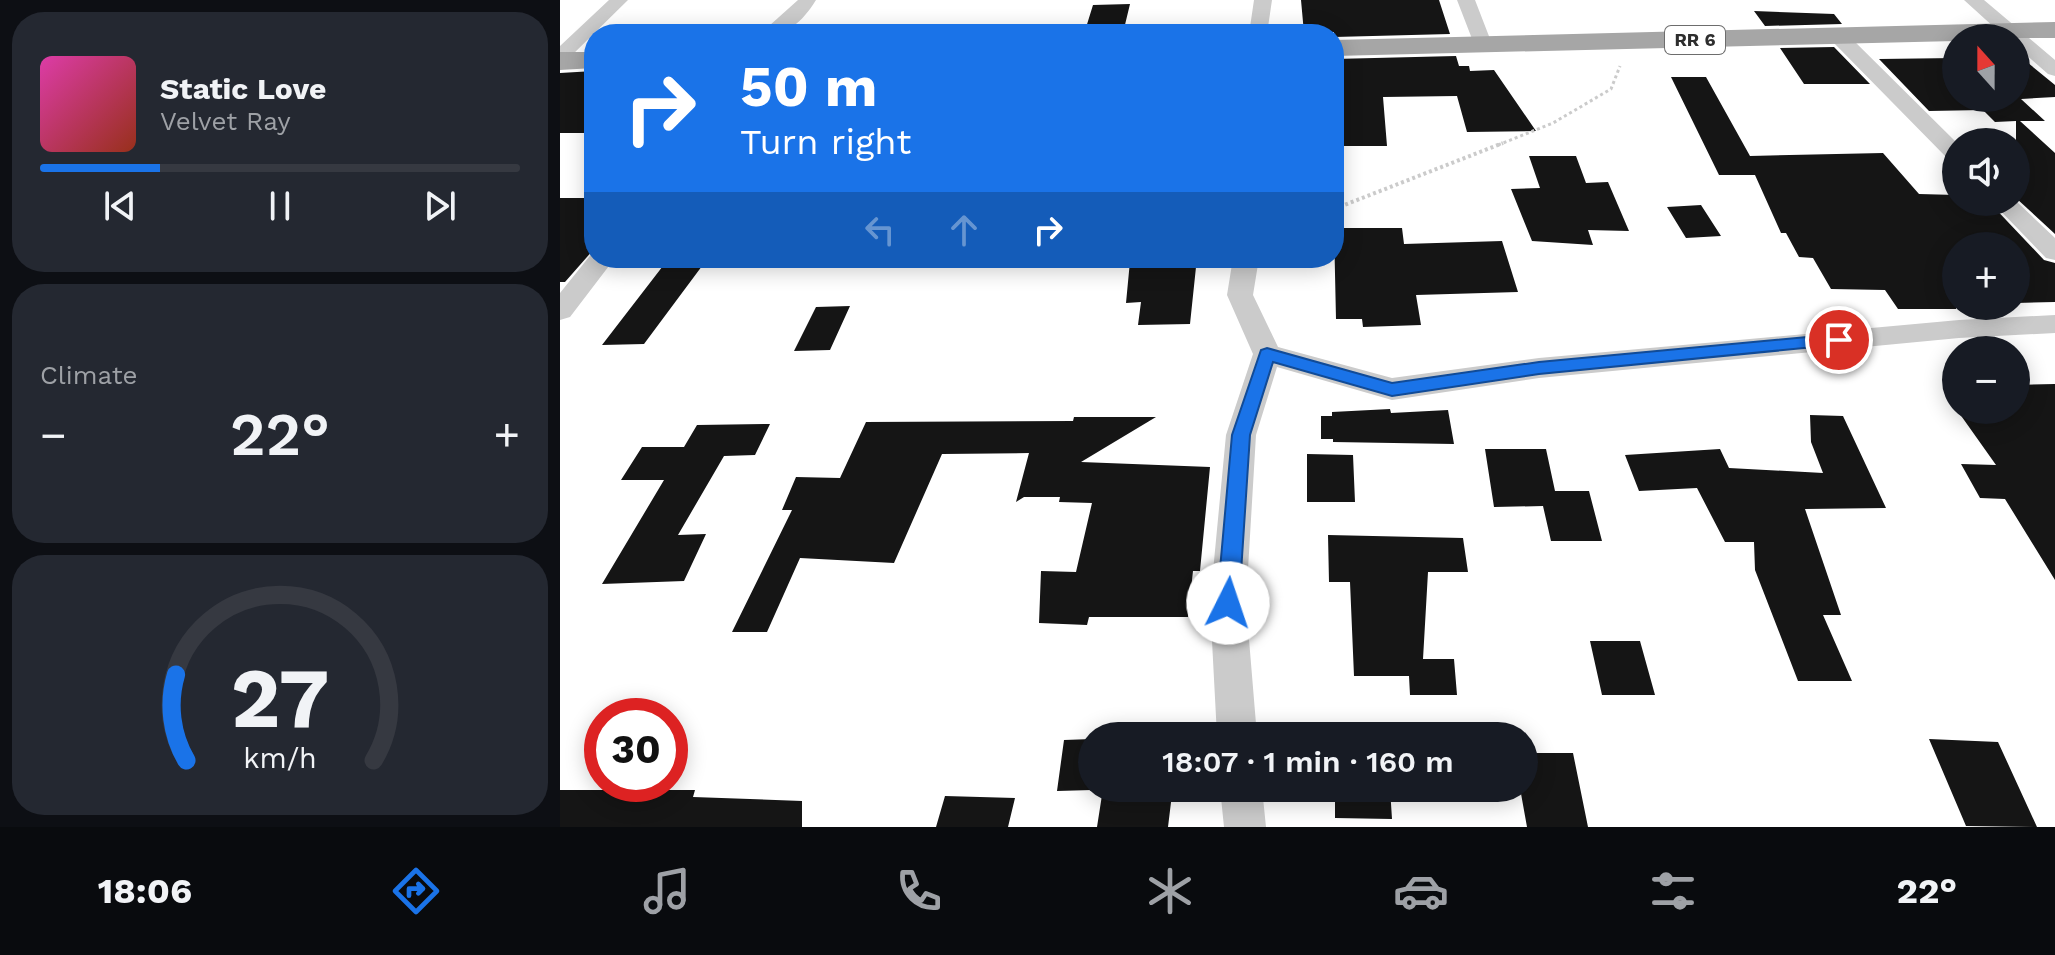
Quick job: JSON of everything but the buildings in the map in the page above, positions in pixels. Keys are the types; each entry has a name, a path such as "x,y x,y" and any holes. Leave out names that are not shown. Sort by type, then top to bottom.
{"main road":[{"name":"RR 6","path":"2030,31 2055,30"},
{"name":"RR 6","path":"1344,48 1942,33"},
{"path":"560,58 584,59"}],"street":[{"path":"595,24 619,0"},
{"path":"782,24 800,11 807,0"},
{"path":"1259,24 1263,0"},
{"path":"1466,0 1483,44"},
{"path":"1973,0 2001,24"},
{"path":"560,58 584,34"},
{"path":"1839,37 1942,140"},
{"path":"2030,49 2055,70"},
{"path":"2018,216 2055,252"},
{"path":"560,311 594,268"},
{"path":"1236,722 1228,603 1241,435 1267,354 1240,295 1244,268"},
{"path":"1267,354 1392,389 1539,368 1959,329 2055,324"},
{"path":"1242,802 1245,827"}],"path":[{"path":"1344,205 1553,123 1611,89 1629,41"}],"route":[{"path":"1228,603 1241,435 1267,354 1392,389 1539,368 1839,340"}]}
